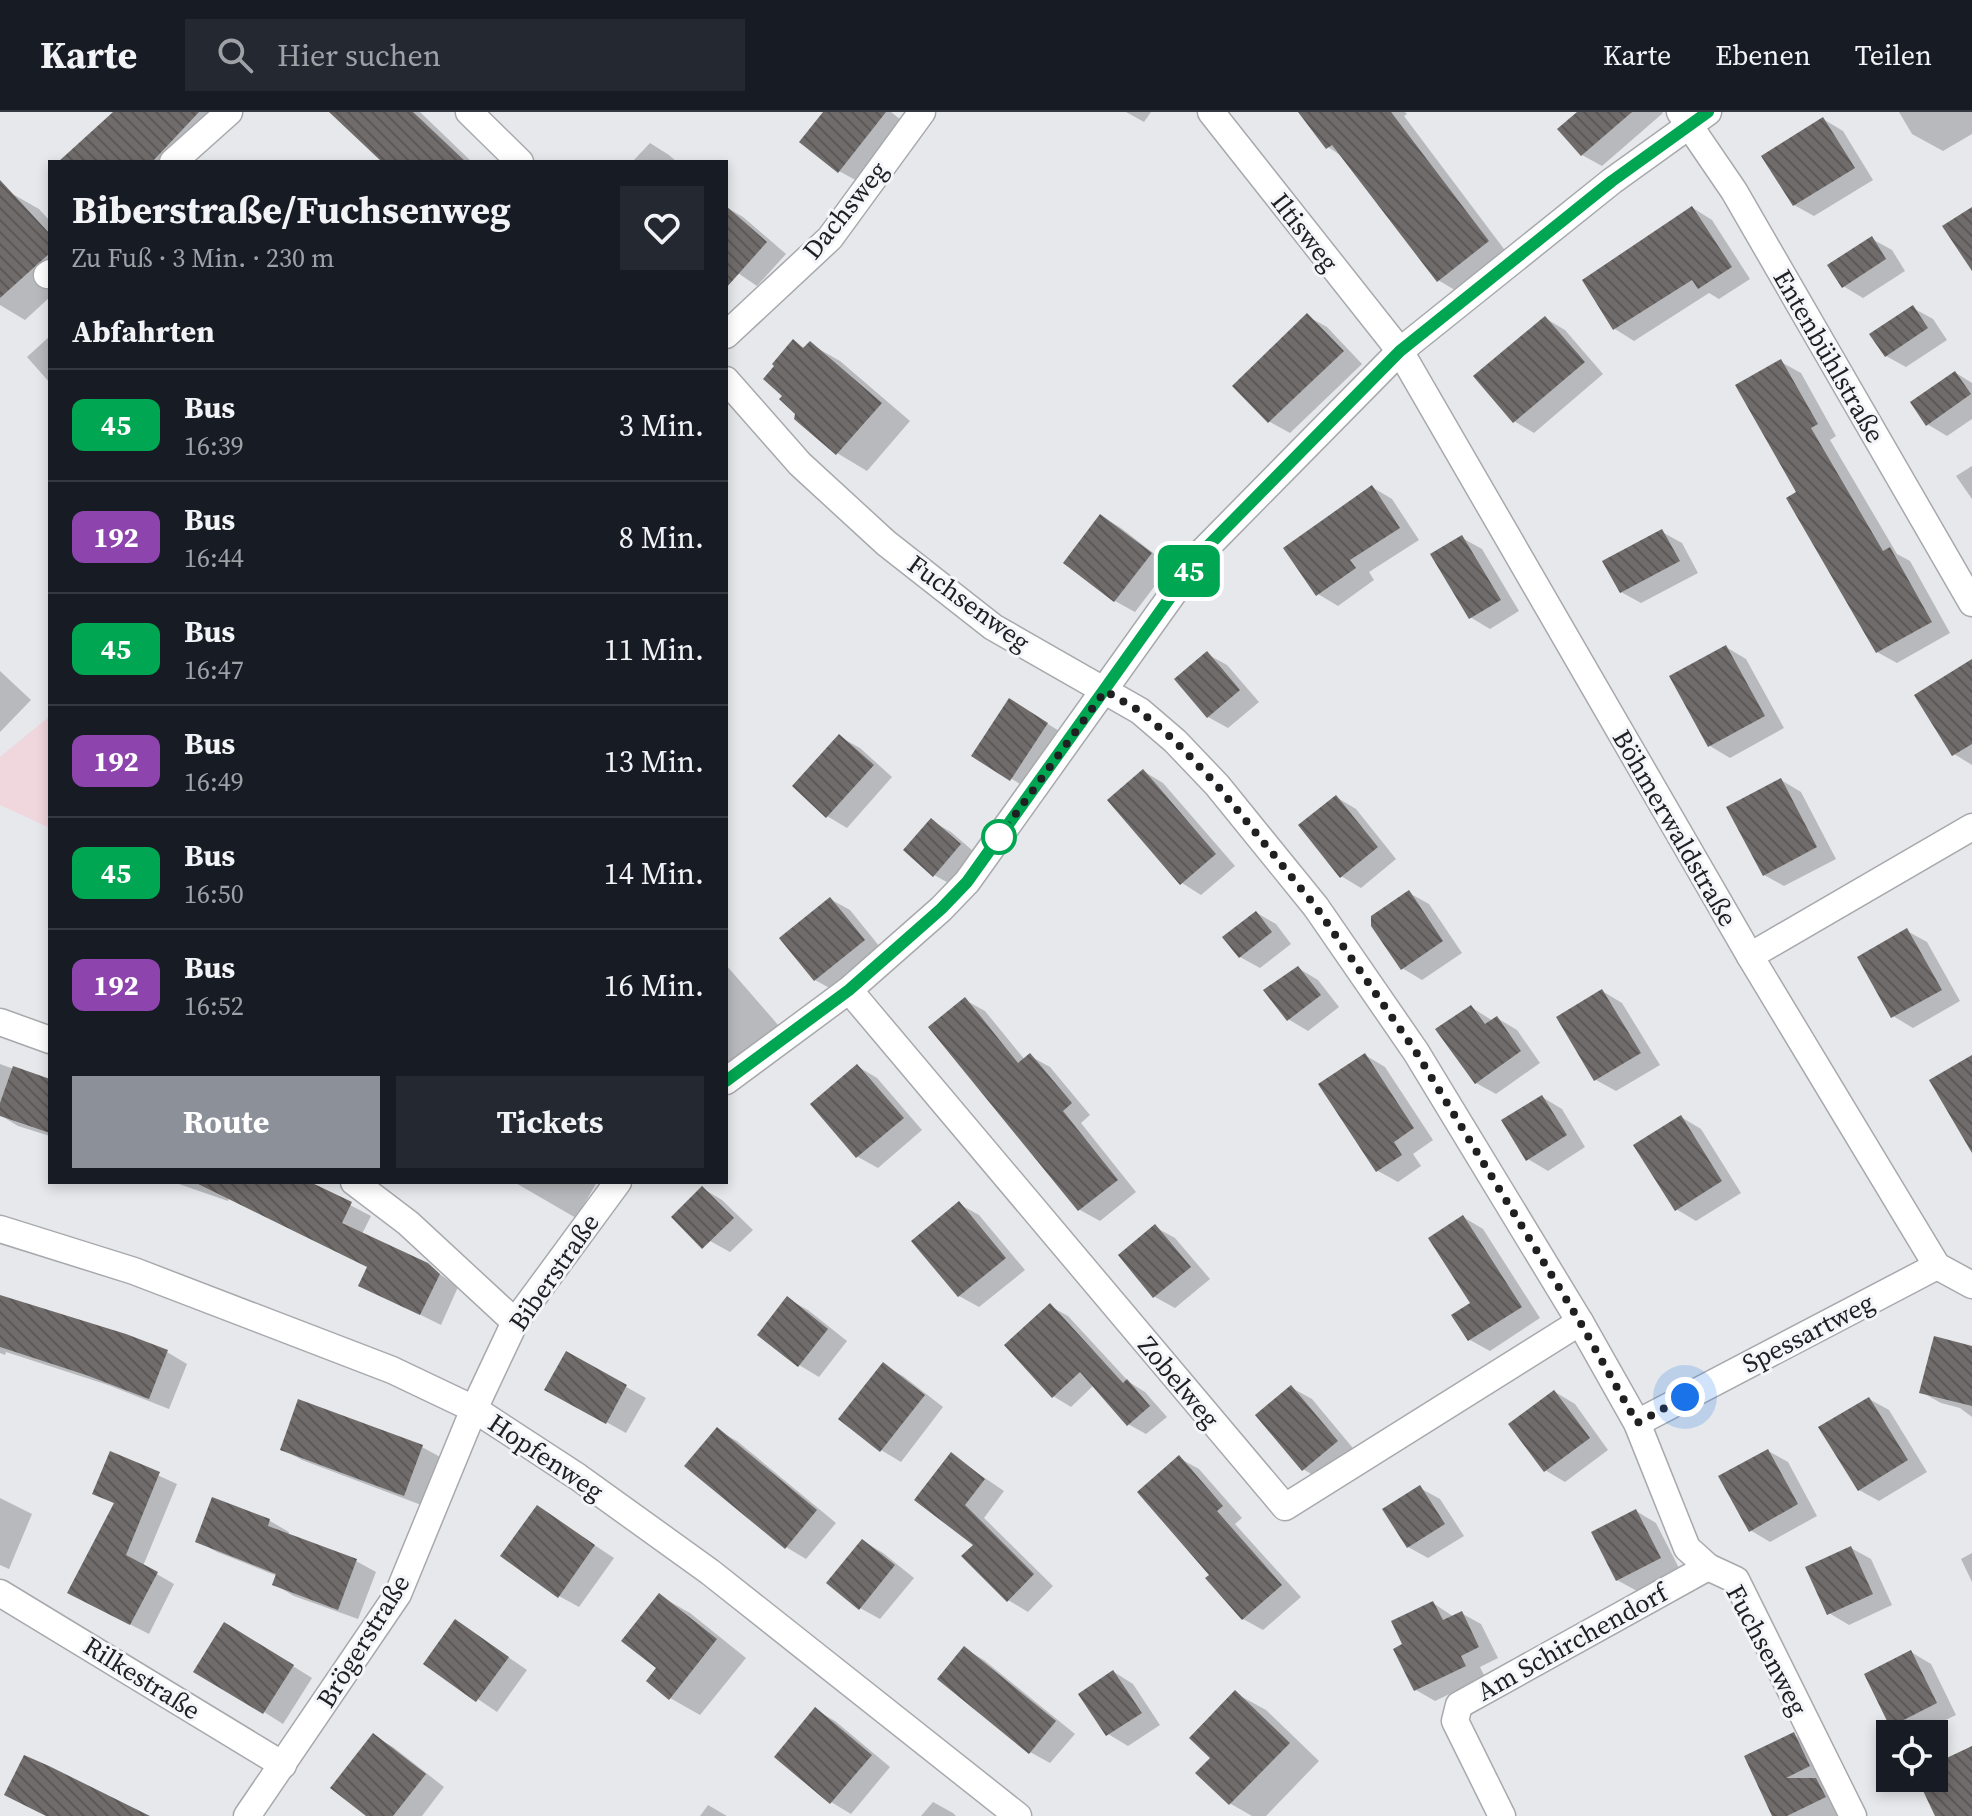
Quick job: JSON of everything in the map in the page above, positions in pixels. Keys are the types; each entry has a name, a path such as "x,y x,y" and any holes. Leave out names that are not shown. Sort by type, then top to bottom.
{"street":[{"path":"175,160 229,112"},
{"path":"469,112 518,160"},
{"name":"Dachsweg","path":"728,333 830,238 922,112"},
{"name":"Iltisweg","path":"1211,112 1400,351"},
{"path":"728,1080 849,990 967,882 1204,550 1400,351 1692,116"},
{"name":"Entenbühlstraße","path":"1692,116 1972,603"},
{"name":"Böhmerwaldstraße","path":"1400,351 1750,956 1937,1266"},
{"name":"Fuchsenweg","path":"728,382 800,464 886,543 993,627 1140,711 1175,741 1217,785 1316,907 1416,1052 1580,1322 1637,1423 1687,1548 1708,1567 1736,1580 1853,1816"},
{"path":"1750,956 1972,827"},
{"name":"Zobelweg","path":"849,990 1285,1507 1580,1322"},
{"path":"0,1022 48,1039"},
{"path":"357,1184 408,1223 515,1322"},
{"name":"Biberstraße","path":"474,1409 515,1322 617,1184"},
{"name":"Hopfenweg","path":"0,1229 134,1271 392,1370 474,1409 578,1477 710,1572 1018,1816"},
{"path":"1937,1266 1972,1285"},
{"name":"Spessartweg","path":"1637,1423 1937,1266"},
{"name":"Brögerstraße","path":"254,1814 283,1765 398,1594 474,1409"},
{"name":"Am Schirchendorf","path":"1502,1816 1455,1721 1459,1705 1708,1567"},
{"name":"Rilkestraße","path":"0,1593 283,1765"}],"shaded area":[{"path":"48,718 48,827 0,805 0,757"}],"building":[{"path":"113,112 199,112 154,160 60,160"},
{"path":"329,112 413,112 464,160 380,160"},
{"path":"823,112 886,112 838,173 799,142"},
{"path":"1298,112 1391,112 1489,241 1437,282 1332,145 1326,149"},
{"path":"1577,112 1632,112 1581,156 1557,129"},
{"path":"1823,117 1855,168 1793,206 1761,156"},
{"path":"0,180 48,232 48,255 0,298"},
{"path":"1692,206 1732,267 1698,289 1692,280 1613,330 1582,280"},
{"path":"1972,207 1972,271 1942,226"},
{"path":"728,208 767,242 728,286"},
{"path":"1872,236 1886,259 1842,288 1827,265"},
{"path":"1913,305 1928,328 1885,357 1869,334"},
{"path":"1307,313 1344,351 1268,423 1232,386"},
{"path":"1545,316 1585,362 1513,423 1473,376"},
{"path":"793,339 803,348 810,341 882,403 836,455 794,419 795,414 779,399 782,396 763,379"},
{"path":"1781,359 1818,424 1811,428 1883,551 1890,547 1932,622 1876,653 1786,498 1796,492 1735,385"},
{"path":"1955,371 1971,394 1926,426 1910,402"},
{"path":"1372,485 1400,528 1350,560 1356,568 1316,596 1283,548"},
{"path":"1100,514 1152,553 1114,602 1063,563"},
{"path":"1662,529 1680,561 1620,593 1602,561"},
{"path":"1462,535 1501,600 1469,619 1430,554"},
{"path":"1726,645 1765,716 1708,747 1669,676"},
{"path":"1207,651 1240,690 1207,718 1174,679"},
{"path":"1972,659 1972,744 1952,756 1914,695"},
{"path":"1009,698 1048,723 1010,781 971,756"},
{"path":"839,734 874,765 826,818 792,786"},
{"path":"1143,769 1216,854 1180,885 1107,800"},
{"path":"1781,778 1817,847 1763,876 1726,807"},
{"path":"1336,795 1378,847 1340,878 1298,825"},
{"path":"931,818 961,844 933,877 903,850"},
{"path":"1409,890 1443,941 1401,970 1371,926 1371,916"},
{"path":"830,897 865,940 814,981 779,938"},
{"path":"1256,911 1272,932 1239,958 1222,937"},
{"path":"1907,928 1942,990 1891,1018 1857,957"},
{"path":"1298,966 1321,995 1287,1021 1263,990"},
{"path":"1602,989 1641,1053 1594,1081 1556,1017"},
{"path":"965,997 1018,1063 1030,1053 1072,1103 1063,1111 1118,1180 1078,1211 928,1027"},
{"path":"1471,1005 1485,1024 1497,1016 1521,1051 1475,1084 1435,1029"},
{"path":"1365,1053 1414,1128 1394,1142 1402,1155 1376,1172 1318,1084"},
{"path":"1972,1055 1972,1153 1929,1080"},
{"path":"857,1064 904,1118 856,1158 810,1104"},
{"path":"13,1066 48,1078 48,1132 0,1116 0,1103"},
{"path":"1542,1095 1567,1135 1526,1161 1501,1120"},
{"path":"1681,1115 1722,1181 1675,1211 1633,1145"},
{"path":"198,1184 314,1184 352,1202 342,1223 428,1263 440,1274 420,1315 358,1286 367,1267"},
{"path":"702,1186 734,1218 702,1249 671,1217"},
{"path":"959,1201 1006,1258 958,1297 911,1241"},
{"path":"1463,1215 1522,1307 1468,1341 1451,1315 1470,1303 1428,1238"},
{"path":"1155,1224 1191,1267 1153,1298 1118,1255"},
{"path":"0,1295 168,1350 149,1399 0,1347"},
{"path":"787,1296 828,1329 798,1367 757,1335"},
{"path":"1050,1303 1123,1383 1127,1379 1150,1406 1127,1426 1080,1372 1052,1398 1004,1345"},
{"path":"1934,1336 1972,1346 1972,1406 1919,1393"},
{"path":"566,1351 627,1385 606,1424 544,1390"},
{"path":"883,1362 925,1395 880,1452 838,1419"},
{"path":"1291,1385 1338,1441 1302,1471 1255,1415"},
{"path":"1554,1390 1590,1438 1544,1472 1508,1424"},
{"path":"1869,1397 1908,1460 1858,1491 1818,1427"},
{"path":"298,1399 423,1445 404,1496 280,1450"},
{"path":"717,1427 817,1510 785,1549 684,1466"},
{"path":"1768,1449 1798,1504 1749,1532 1718,1476"},
{"path":"110,1451 160,1472 126,1555 158,1572 130,1625 67,1593 114,1503 92,1494"},
{"path":"951,1452 985,1479 965,1505 1034,1574 1007,1602 961,1556 973,1545 914,1500"},
{"path":"1179,1455 1223,1506 1217,1511 1282,1585 1242,1620 1205,1578 1209,1575 1137,1492"},
{"path":"1420,1485 1445,1524 1407,1548 1382,1509"},
{"path":"212,1497 270,1519 268,1526 357,1559 338,1610 272,1585 276,1574 195,1542"},
{"path":"537,1505 595,1545 558,1598 500,1556"},
{"path":"1636,1509 1661,1558 1616,1581 1591,1532"},
{"path":"862,1539 895,1565 859,1610 826,1583"},
{"path":"1851,1546 1873,1594 1827,1615 1805,1567"},
{"path":"659,1593 717,1639 669,1700 646,1681 656,1668 621,1641"},
{"path":"1433,1601 1443,1620 1462,1611 1479,1647 1461,1656 1466,1666 1414,1691 1393,1649 1402,1644 1391,1621"},
{"path":"455,1619 509,1657 476,1702 423,1664"},
{"path":"224,1622 294,1665 263,1714 193,1672"},
{"path":"964,1646 1056,1721 1029,1754 937,1679"},
{"path":"1911,1650 1937,1703 1904,1720 1887,1720 1864,1674"},
{"path":"1113,1670 1142,1713 1106,1736 1078,1694"},
{"path":"1235,1690 1290,1743 1229,1805 1195,1773 1210,1758 1189,1738"},
{"path":"815,1707 872,1755 830,1804 774,1757"},
{"path":"1794,1732 1810,1766 1786,1778 1816,1778 1826,1797 1787,1816 1772,1816 1744,1756"},
{"path":"373,1733 426,1774 393,1816 366,1816 330,1788"},
{"path":"1972,1746 1972,1816 1935,1816 1924,1792 1948,1792 1948,1757"},
{"path":"24,1755 150,1816 46,1816 4,1795"}],"bus line":[{"name":"45","path":"728,1079 849,990 967,882 1204,550 1400,351 1612,181 1708,112"}],"route":[{"path":"999,837 1105,691 1140,711 1175,741 1217,785 1316,907 1416,1052 1580,1322 1637,1423 1685,1397"}]}
